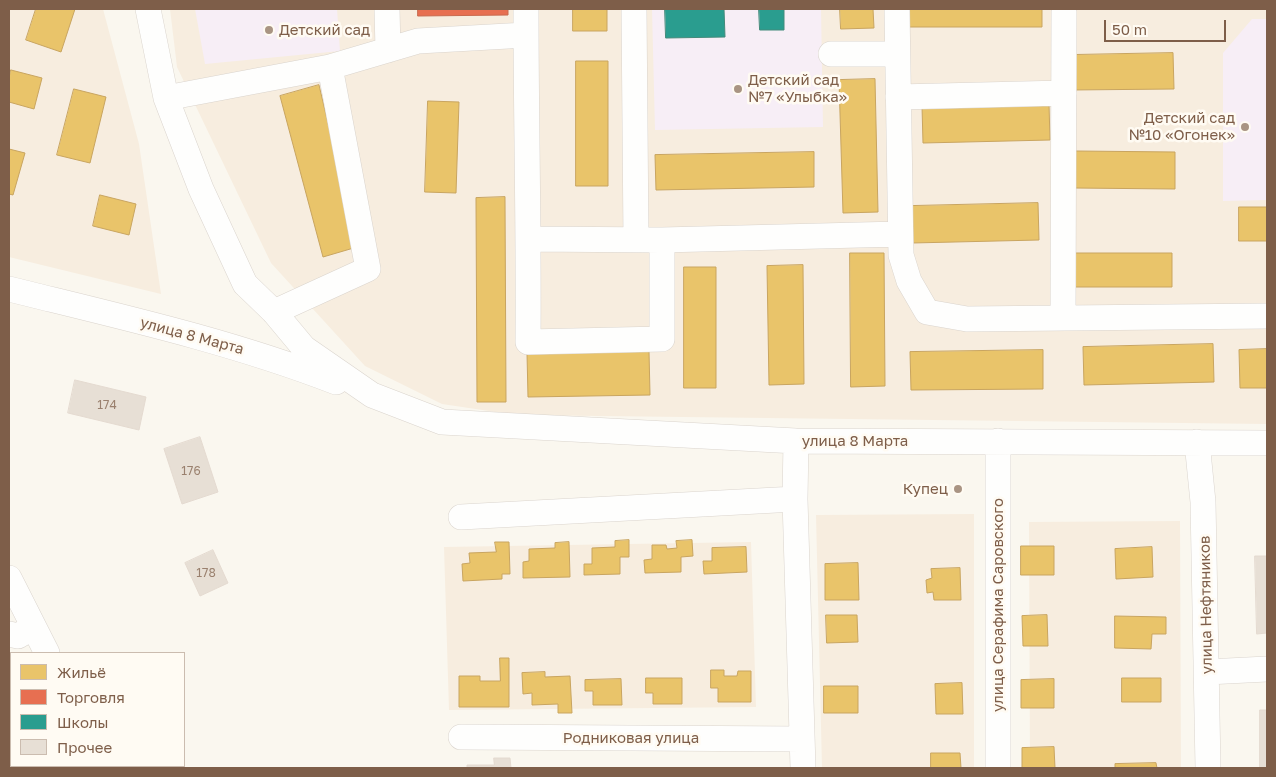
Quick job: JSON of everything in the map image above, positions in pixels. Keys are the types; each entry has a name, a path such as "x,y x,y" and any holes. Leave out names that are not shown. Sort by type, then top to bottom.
{"street":[{"path":"148,9 166,98 201,189 245,284 274,312 304,348 372,395"},
{"path":"387,9 388,50"},
{"path":"526,9 526,164 529,239 528,342 662,339 662,240"},
{"path":"634,9 636,240"},
{"path":"897,9 900,255 909,281 927,312 967,319 1267,316"},
{"path":"1063,318 1064,13"},
{"path":"166,98 330,68 418,41 526,35"},
{"path":"831,54 897,54"},
{"path":"274,312 368,269 330,68"},
{"path":"898,97 1064,93"},
{"path":"529,239 662,240 899,234"},
{"name":"улица 8 Марта","path":"9,289 168,329 285,362 442,422 796,441 1267,443"},
{"path":"796,441 795,499 803,768"},
{"name":"улица Серафима Саровского","path":"998,441 998,768"},
{"name":"улица Нефтяников","path":"1197,442 1204,502 1208,768"},
{"path":"461,517 795,499"},
{"path":"9,578 46,652"},
{"path":"9,634 18,636 33,627"},
{"path":"1207,672 1267,669"},
{"name":"Родниковая улица","path":"461,737 802,739"}],"shaded area":[{"path":"9,9 103,9 139,144 161,294 9,257"},
{"path":"170,9 1267,9 1267,424 516,415 442,404 365,366 271,263 177,67"},
{"name":"Детский сад","path":"195,9 337,9 340,51 205,64"},
{"name":"Детский сад №7 «Улыбка»","path":"652,9 821,9 823,127 655,130"},
{"name":"Детский сад №10 «Огонек»","path":"1252,19 1267,19 1267,200 1223,201 1223,53"},
{"path":"974,514 974,768 822,768 816,515"},
{"path":"1180,521 1181,768 1030,768 1029,522"},
{"path":"751,542 756,707 449,710 444,547"}],"building: Жильё":[{"path":"36,9 75,9 61,52 26,40"},
{"path":"573,9 607,9 607,31 573,31"},
{"path":"840,9 873,9 874,28 841,29"},
{"path":"907,9 1042,9 1042,27 907,27"},
{"path":"1173,53 1174,89 1071,90 1071,55"},
{"path":"576,61 608,61 608,186 576,186"},
{"path":"11,70 42,78 34,109 9,102"},
{"path":"875,79 878,212 843,213 839,80"},
{"path":"319,85 357,247 323,257 280,96"},
{"path":"74,89 106,97 90,163 57,155"},
{"path":"428,101 459,102 456,193 425,192"},
{"path":"1049,104 1050,140 923,143 922,106"},
{"path":"9,149 25,153 13,195 9,194"},
{"path":"1075,151 1175,152 1175,189 1074,188"},
{"path":"814,152 814,187 656,190 655,155"},
{"path":"100,195 136,204 129,235 93,226"},
{"path":"505,197 506,402 477,402 476,198"},
{"path":"1038,203 1039,240 912,243 911,206"},
{"path":"1239,207 1267,207 1267,241 1239,241"},
{"path":"850,253 884,253 885,386 851,387"},
{"path":"1076,253 1172,253 1172,287 1075,287"},
{"path":"803,265 804,384 769,385 767,266"},
{"path":"684,267 716,267 716,388 684,388"},
{"path":"1213,344 1214,382 1084,385 1083,347"},
{"path":"1267,349 1267,388 1240,388 1239,350"},
{"path":"1043,350 1043,389 911,390 910,352"},
{"path":"649,351 650,395 528,397 527,353"},
{"path":"629,540 629,557 620,557 620,574 584,575 584,564 592,564 592,548 615,547 615,541"},
{"path":"692,540 693,556 681,557 681,572 645,573 644,560 652,559 652,545 666,545 667,549 677,548 676,541"},
{"path":"495,542 509,542 510,574 502,574 502,579 463,581 462,564 470,563 469,553 496,552"},
{"path":"569,542 570,577 523,578 523,562 529,561 529,549 555,548 555,543"},
{"path":"1021,546 1054,546 1054,575 1021,575"},
{"path":"746,547 747,572 704,574 703,561 712,561 712,548"},
{"path":"1152,547 1153,577 1116,579 1115,549"},
{"path":"858,563 859,600 825,600 825,564"},
{"path":"960,568 961,600 934,600 933,592 927,593 926,580 932,578 931,569"},
{"path":"826,615 857,615 858,642 827,643"},
{"path":"1047,615 1048,646 1023,646 1022,616"},
{"path":"1115,616 1166,617 1166,634 1152,634 1151,649 1115,648"},
{"path":"500,658 509,658 509,707 459,707 459,676 480,676 480,681 500,681"},
{"path":"711,670 724,670 724,676 737,676 738,671 751,671 751,702 718,702 718,688 711,688"},
{"path":"545,672 545,677 570,676 572,713 558,713 558,704 532,705 532,693 523,694 522,673"},
{"path":"646,678 682,678 682,704 653,704 653,693 646,693"},
{"path":"1122,678 1161,678 1161,702 1122,702"},
{"path":"621,679 622,705 593,705 593,691 585,691 585,680"},
{"path":"1054,679 1054,708 1021,708 1021,680"},
{"path":"962,683 963,714 936,714 935,684"},
{"path":"824,686 858,686 858,713 824,713"},
{"path":"1054,747 1055,768 1022,768 1022,748"},
{"path":"931,753 960,753 961,768 931,768"},
{"path":"1156,763 1157,768 1115,768 1115,764"}],"building: Торговля":[{"path":"418,9 508,9 508,15 418,16"}],"building: Школы":[{"path":"665,9 724,9 725,37 666,38"},
{"path":"759,9 784,9 784,30 760,30"}],"building: Прочее":[{"path":"75,380 146,397 139,430 68,413"},
{"path":"200,437 218,492 182,504 164,449"},
{"path":"213,550 228,583 200,596 185,563"},
{"path":"1255,556 1267,556 1267,633 1257,634"},
{"path":"1260,710 1267,710 1267,768 1260,768"},
{"path":"494,758 510,758 511,768 467,768 467,765 494,765"}],"place":[{"name":"Детский сад","path":"269,30"},
{"name":"Детский сад №7 «Улыбка»","path":"738,89"},
{"name":"Детский сад №10 «Огонек»","path":"1245,127"},
{"name":"Купец","path":"958,489"}]}
